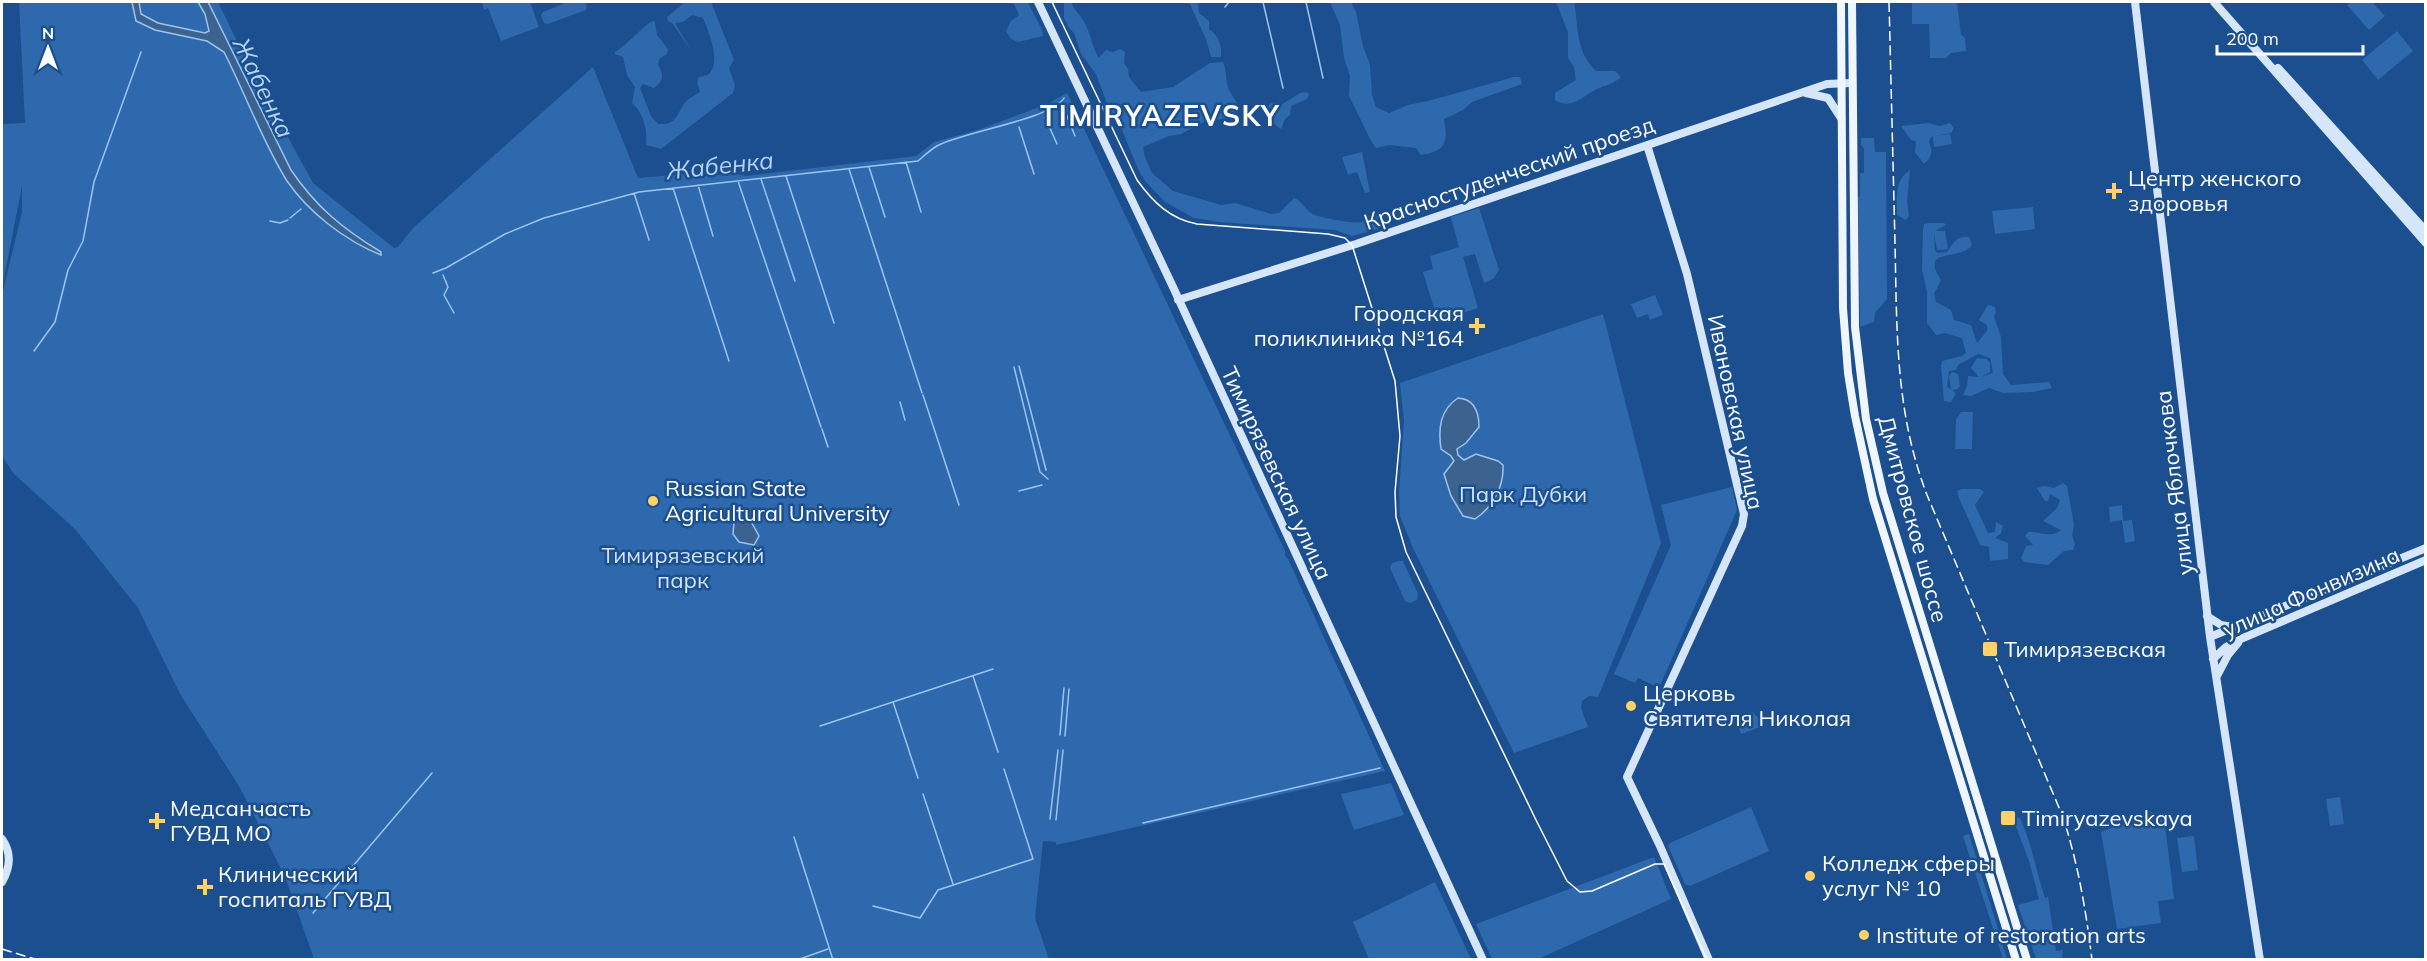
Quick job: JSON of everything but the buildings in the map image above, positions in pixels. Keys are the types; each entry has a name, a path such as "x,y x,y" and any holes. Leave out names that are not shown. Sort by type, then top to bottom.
{"main road":[{"name":"Дмитровское шоссе","path":"1841,2 1841,261 1844,328 1848,373 1862,454 1901,590 2016,960"},
{"name":"Дмитровское шоссе","path":"1852,2 1855,327 1860,379 1873,451 1911,584 2027,960"}],"street":[{"name":"Тимирязевская улица","path":"1038,2 1483,960"},
{"name":"улица Яблочкова","path":"2135,2 2207,616 2260,960"},
{"path":"2214,2 2426,243"},
{"path":"2220,2 2426,231"},
{"name":"Красностуденческий проезд","path":"1178,300 1356,244 1802,92 1827,84 1852,83"},
{"path":"1802,92 1828,98 1841,118"},
{"name":"Ивановская улица","path":"1647,145 1687,274 1744,514 1742,526 1627,777 1660,846 1708,960"},
{"name":"улица Фонвизина","path":"2210,637 2426,548"},
{"name":"улица Фонвизина","path":"2213,659 2226,647 2243,638 2426,560"},
{"path":"2207,616 2221,625 2234,627"},
{"path":"2216,678 2228,655 2243,638"},
{"path":"2,839 8,849 8,868 2,882"}],"green space":[{"name":"Тимирязевский парк","path":"19,2 218,2 248,64 313,183 394,248 398,247 413,228 593,67 638,178 697,173 700,176 737,174 746,176 916,156 934,142 978,130 1045,105 1067,93 1285,551 1285,556 1385,771 1056,845 1056,842 1043,841 1035,918 1049,959 314,959 286,879 259,825 239,786 180,694 138,608 75,529 14,474 2,456 2,295 22,212 22,186 2,288 2,124 25,123"},
{"path":"482,2 530,2 539,27 501,41 488,8 484,10"},
{"path":"568,2 585,2 586,10 548,24 544,23 541,15 543,12"},
{"path":"685,2 711,2 734,60 729,68 735,85 733,93 661,149 646,145 644,122 632,103 635,87 627,75 623,57 615,52 652,21 655,22 657,35 668,49 667,54 659,59 658,65 662,77 660,83 654,88 643,84 640,88 651,116 658,124 672,121 685,102 700,92 697,82 699,77 708,75 714,63 713,47 703,18 692,15 683,22 675,23 691,50 672,23 668,21 667,17"},
{"path":"1013,2 1028,2 1043,36 1018,42 1011,39 1006,31 1011,21 1019,15"},
{"path":"1064,2 1071,2 1082,19 1099,58 1106,50 1113,52 1120,49 1125,52 1124,63 1129,77 1141,92 1173,87 1210,63 1223,62 1228,87 1240,110 1234,117 1204,122 1181,134 1169,136 1143,147 1152,173 1173,191 1221,205 1235,203 1271,214 1279,213 1294,198 1311,213 1328,219 1361,222 1379,216 1382,220 1378,229 1352,236 1335,230 1218,222 1194,218 1165,202 1145,181 1138,169 1120,125 1110,111 1096,74 1081,54 1074,33 1064,18"},
{"path":"1189,2 1198,2 1199,13 1209,21 1209,29 1219,41 1221,57 1211,57 1206,39"},
{"path":"1330,2 1351,2 1356,12 1363,46 1370,65 1372,95 1376,107 1389,113 1408,105 1514,77 1520,77 1522,84 1472,102 1463,110 1444,119 1446,134 1444,144 1436,151 1421,155 1416,148 1389,145 1376,148 1349,96 1350,76 1344,58 1340,25"},
{"path":"1556,2 1574,2 1581,47 1589,63 1596,71 1615,71 1621,77 1581,99 1566,104 1555,100 1555,93 1576,80 1574,67 1568,58 1568,32"},
{"path":"1912,2 1957,2 1961,35 1965,38 1966,51 1951,53 1946,58 1930,58 1929,24 1912,24"},
{"path":"2351,2 2372,2 2385,16 2369,30 2347,5"},
{"path":"2397,31 2413,51 2378,80 2362,60"},
{"path":"1307,92 1309,95 1307,99 1291,106 1290,115 1285,119 1281,129 1273,122 1268,106 1271,103 1281,105 1300,93"},
{"path":"1929,123 1939,126 1950,123 1954,128 1951,133 1934,136 1950,134 1952,144 1934,147 1933,137 1931,137 1929,142 1931,154 1924,164 1915,152 1916,141 1911,140 1901,126"},
{"path":"1861,138 1874,138 1875,152 1886,152 1887,299 1875,313 1874,322 1860,327 1858,197 1860,197 1860,173 1864,173 1864,148 1861,145"},
{"path":"1362,152 1370,192 1365,193 1357,172 1348,175 1342,157"},
{"path":"1910,170 1907,201 1909,216 1906,220 1897,215 1897,196 1901,179"},
{"path":"2033,207 2035,229 1995,234 1992,211"},
{"path":"1479,208 1499,270 1493,279 1484,283 1475,254 1463,257 1478,308 1438,321 1423,272 1433,269 1430,256 1459,247 1451,217"},
{"path":"1924,224 1946,225 1935,231 1945,231 1948,249 1937,250 1934,234 1935,251 1938,253 1947,252 1956,240 1961,238 1969,237 1972,245 1959,253 1938,258 1935,263 1941,280 1934,294 1936,302 1951,310 1954,320 1971,325 1977,343 1987,331 1987,325 1979,320 1988,305 1995,307 1994,316 2001,337 2003,374 2011,385 2049,382 2052,388 2033,392 2003,393 1989,388 1971,396 1963,395 1968,376 1979,377 1971,368 1977,358 1987,359 1990,363 1990,372 1981,377 1993,373 1990,358 1978,354 1958,365 1956,370 1949,371 1947,387 1951,389 1949,376 1952,372 1958,374 1960,386 1952,390 1956,393 1951,402 1944,401 1942,361 1966,353 1962,338 1945,333 1936,335 1927,323 1927,292 1922,270 1923,229"},
{"path":"1655,295 1663,315 1650,320 1648,314 1637,318 1631,304"},
{"name":"Парк Дубки","path":"1603,314 1661,543 1598,697 1589,696 1582,701 1581,708 1588,727 1514,753 1413,548 1400,516 1399,491 1404,421 1400,383"},
{"path":"1961,412 1973,412 1972,449 1955,449 1956,420"},
{"path":"2063,483 2067,486 2074,525 2073,550 2064,551 2048,565 2024,562 2021,558 2026,546 2033,545 2025,536 2028,532 2053,534 2061,530 2043,521 2057,508 2060,500 2050,494 2048,501 2045,501 2037,488 2044,486 2054,488"},
{"path":"1732,487 1737,510 1659,688 1638,678 1635,683 1614,674 1671,545 1661,505"},
{"path":"1980,489 1984,492 1975,505 1988,533 1995,532 1996,522 2003,526 2001,533 1995,538 2008,543 2008,559 1990,561 1989,547 1980,545 1959,498 1957,491"},
{"path":"2122,505 2123,521 2132,520 2135,541 2125,543 2122,520 2110,522 2109,507"},
{"path":"1403,561 1418,594 1417,600 1410,603 1405,601 1390,568 1392,563"},
{"path":"1752,712 1766,725 1741,734 1735,717"},
{"path":"1391,783 1404,815 1354,830 1341,794"},
{"path":"2340,797 2344,824 2330,826 2326,799"},
{"path":"1751,807 1769,851 1690,886 1685,884 1668,846 1670,843"},
{"path":"2151,812 2164,816 2174,899 2158,901 2161,923 2117,929 2101,832"},
{"path":"2020,818 2024,828 2045,898 2048,897 2056,951 2063,950 2062,959 2036,959 2018,905 2039,899 2029,861 2013,819"},
{"path":"1969,834 2007,959 2003,959 1963,836"},
{"path":"2194,836 2198,870 2182,872 2177,838"},
{"path":"1654,857 1671,899 1538,959 1492,959 1476,924"},
{"path":"1435,882 1471,959 1369,959 1353,922"}],"shaded area":[{"path":"132,2 139,2 141,14 158,23 205,33 209,31 205,14 198,2 208,2 291,170 320,206 354,235 381,252 381,255 329,225 296,193 270,151 224,52 207,41 155,30 136,21"},
{"path":"1458,398 1468,401 1475,408 1479,427 1466,443 1457,449 1458,455 1464,460 1476,454 1498,461 1503,465 1502,481 1496,496 1487,509 1475,519 1463,516 1451,496 1444,474 1454,461 1441,449 1440,427 1447,408"},
{"path":"748,516 759,536 754,545 739,542 733,534 734,523"}],"waterway":[{"path":"1225,7 1229,2"},
{"path":"1263,2 1283,88"},
{"path":"1306,2 1323,78"},
{"path":"34,351 55,322 68,270 83,241 94,182 141,52"},
{"name":"Жабенка","path":"433,273 505,234 544,218 639,192 918,161 937,146 1025,119 1056,106 1064,98"},
{"path":"1064,109 1075,136"},
{"path":"1045,117 1057,144"},
{"path":"1019,127 1034,174"},
{"path":"906,162 921,212"},
{"path":"869,167 885,217"},
{"path":"849,169 922,393"},
{"path":"786,176 834,323"},
{"path":"761,179 795,281"},
{"path":"738,181 821,427"},
{"path":"698,185 713,236"},
{"path":"673,188 729,361"},
{"path":"634,193 649,240"},
{"path":"290,218 301,209"},
{"path":"270,221 280,223 288,220"},
{"path":"443,275 448,287 444,295 454,313"},
{"path":"1019,366 1046,470"},
{"path":"1014,367 1040,472 1048,479"},
{"path":"923,395 959,505"},
{"path":"900,402 905,420"},
{"path":"822,429 828,447"},
{"path":"1019,491 1042,485"},
{"path":"820,726 993,669"},
{"path":"973,676 998,752"},
{"path":"1060,735 1064,688"},
{"path":"1065,736 1069,689"},
{"path":"893,702 918,778"},
{"path":"1050,819 1058,750"},
{"path":"1056,820 1063,750"},
{"path":"1143,823 1380,768"},
{"path":"873,906 920,918 938,890 1033,859 1004,769"},
{"path":"313,913 432,773"},
{"path":"923,794 953,884"},
{"path":"794,837 833,960"},
{"path":"797,960 828,949"}],"tram line":[{"path":"1052,2 1137,180 1149,195 1170,214 1197,224 1328,234 1345,238 1352,245 1395,381 1400,436 1395,492 1396,517 1406,552 1537,822 1567,881 1580,892 1592,891 1655,864 1664,864 1707,960"}],"railway":[{"path":"1889,2 1898,340 1903,402 1909,433 1927,495 2063,817 2081,887 2092,960"},
{"path":"2,949 38,960"}],"place":[{"name":"Центр женского здоровья","path":"2114,191"},
{"name":"Городская поликлиника №164","path":"1477,326"},
{"name":"Russian State Agricultural University","path":"653,501"},
{"name":"Тимирязевская","path":"1990,649"},
{"name":"Церковь Святителя Николая","path":"1631,706"},
{"name":"Timiryazevskaya","path":"2008,818"},
{"name":"Медсанчасть ГУВД МО","path":"157,821"},
{"name":"Колледж сферы услуг № 10","path":"1810,876"},
{"name":"Клинический госпиталь ГУВД","path":"205,887"},
{"name":"Institute of restoration arts","path":"1864,935"}],"district":[{"name":"TIMIRYAZEVSKY","path":"1160,116"}]}
